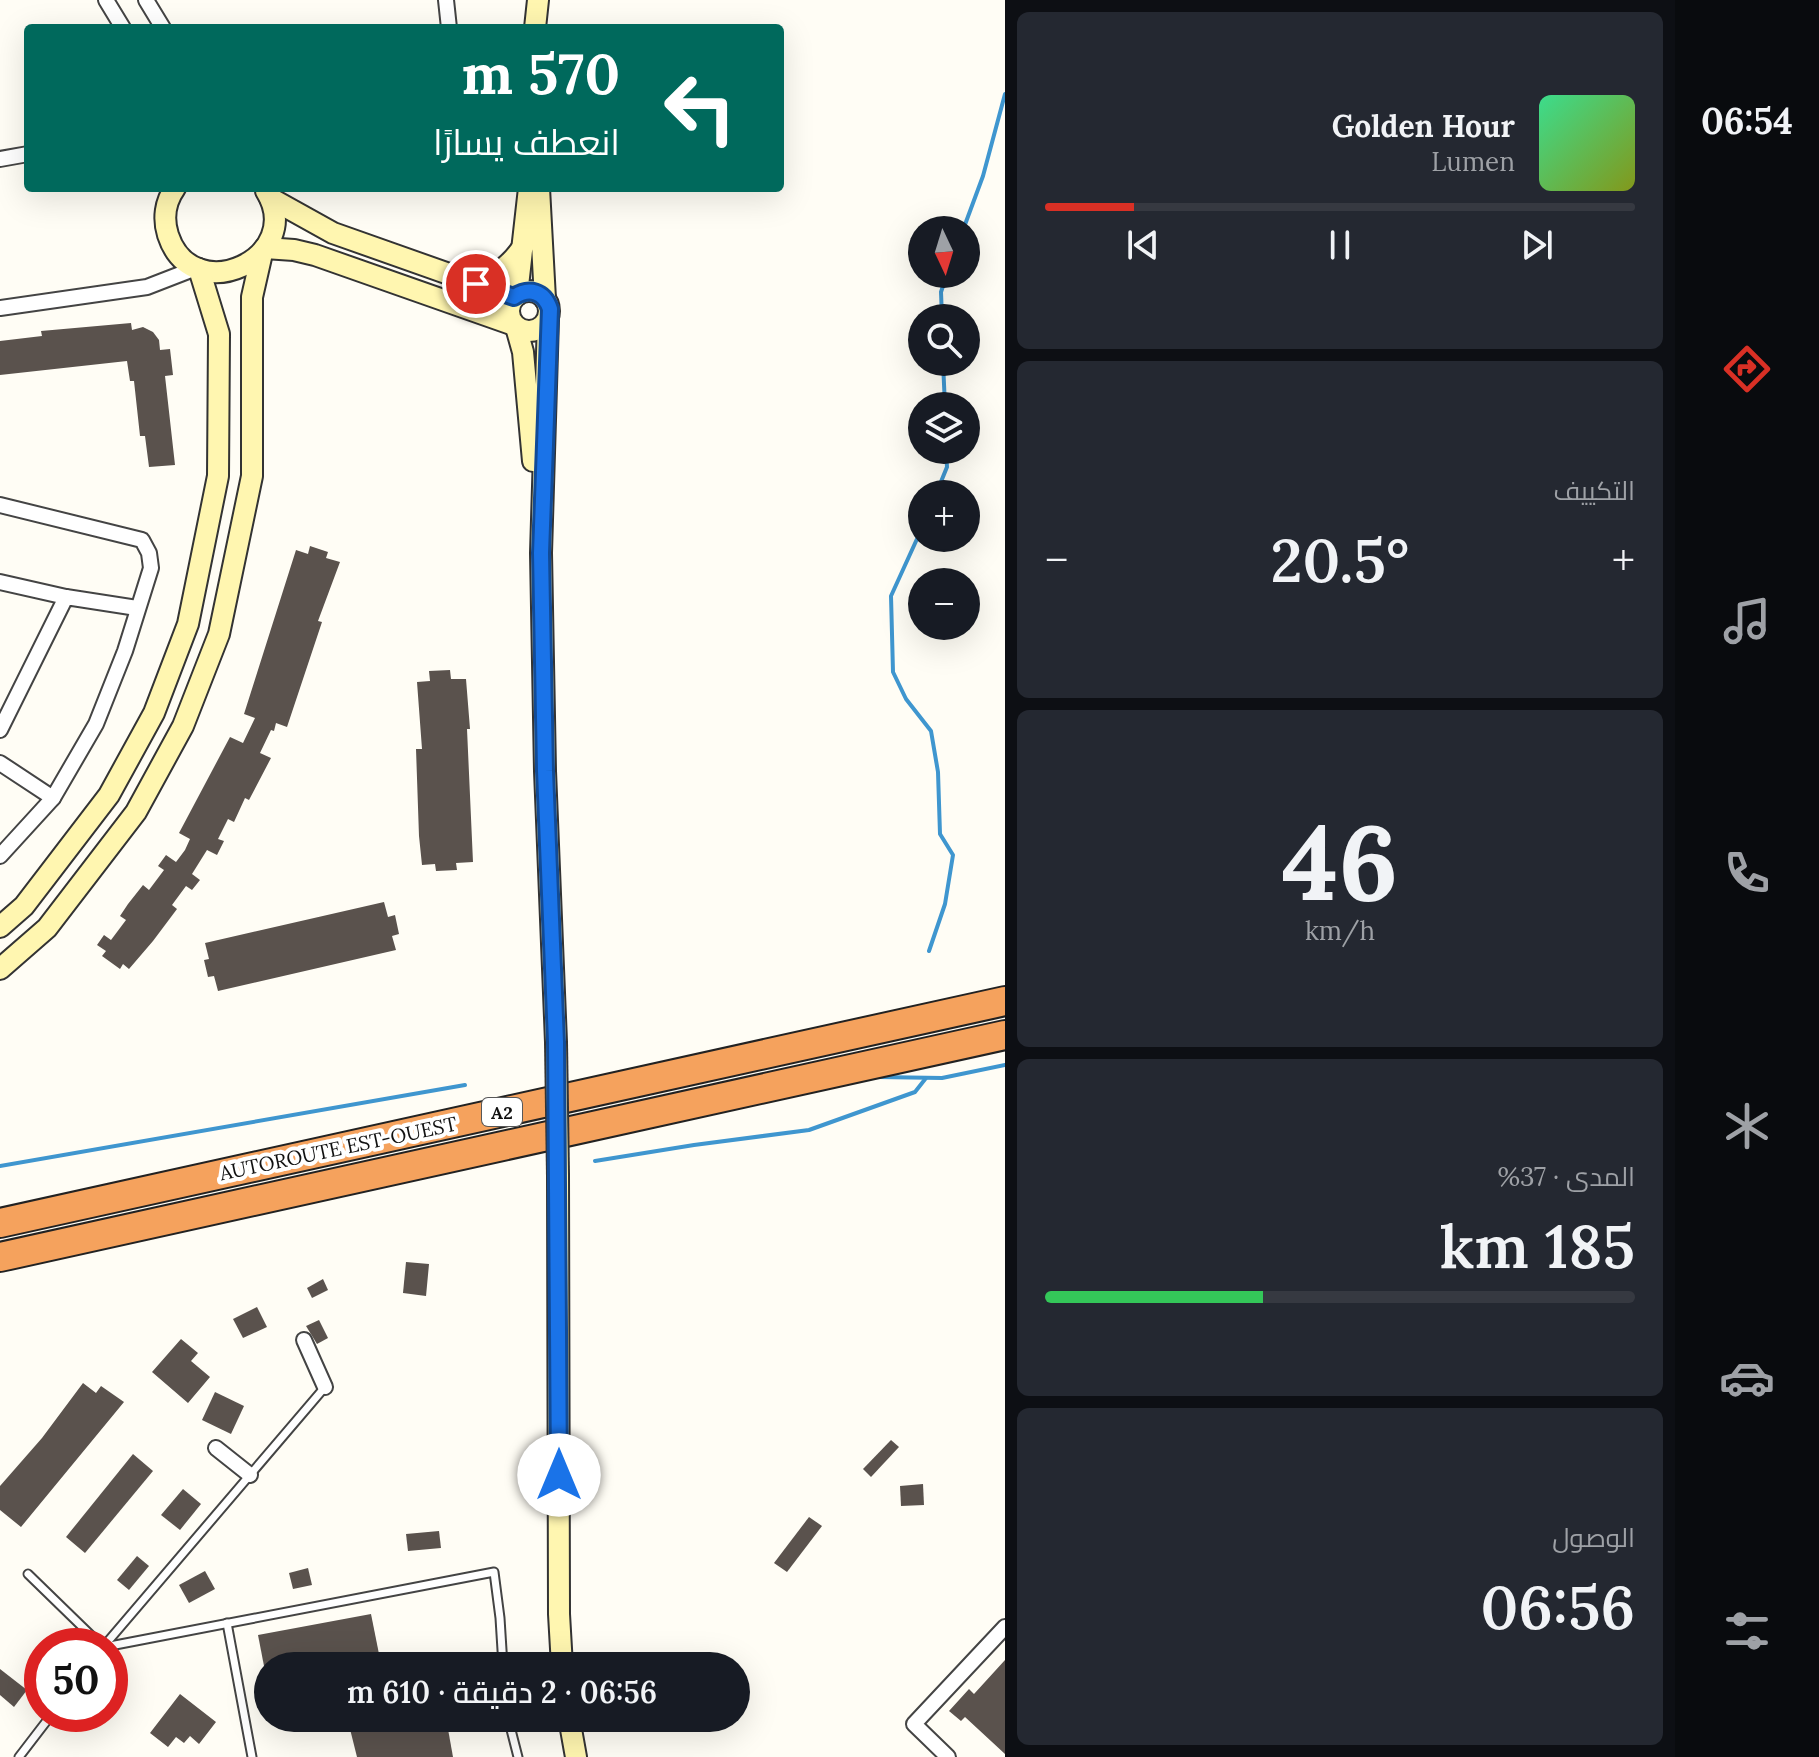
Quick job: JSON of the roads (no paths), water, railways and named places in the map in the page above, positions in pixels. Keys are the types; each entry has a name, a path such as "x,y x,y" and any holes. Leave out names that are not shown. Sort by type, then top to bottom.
{"highway":[{"name":"AUTOROUTE EST-OUEST","path":"0,1223 1005,1001"},
{"name":"AUTOROUTE EST-OUEST","path":"0,1257 1005,1035"}],"main road":[{"path":"535,24 538,0"},
{"path":"173,192 166,210 166,227 171,244 182,258 198,268 216,273 233,271 249,264 263,250 304,252 515,326 534,331 548,320"},
{"path":"529,192 516,296 509,311 522,343 541,553"},
{"path":"539,192 545,299 550,309 541,553 545,771 556,1042 561,1652"},
{"path":"267,193 333,233 476,284 516,296 523,292 535,292 545,299"},
{"path":"0,969 47,928 136,812 183,726 219,634 252,476 252,297 263,250 274,224 267,193"},
{"path":"476,284 499,273 524,245"},
{"path":"0,927 24,906 109,795 154,713 188,624 218,476 219,334 198,268"},
{"path":"484,314 504,336 525,376"},
{"path":"572,1732 576,1757"}],"street":[{"path":"106,0 121,24"},
{"path":"146,0 161,24"},
{"path":"446,0 449,24"},
{"path":"0,159 24,155"},
{"path":"0,308 147,287 198,268"},
{"path":"0,505 142,540 149,553 151,568 125,651 96,724 53,798 0,856"},
{"path":"0,582 66,597 137,608"},
{"path":"0,730 66,597"},
{"path":"0,763 53,798"},
{"path":"304,1340 325,1387"},
{"path":"216,1448 250,1475"},
{"path":"948,1757 914,1724 1005,1627"}],"lane":[{"path":"120,1628 325,1387"},
{"path":"128,1642 494,1572 502,1652"},
{"path":"28,1574 86,1628"},
{"path":"227,1623 252,1757"},
{"path":"19,1757 38,1732"},
{"path":"512,1732 518,1757"}],"waterway":[{"path":"968,216 983,176 1005,94"},
{"path":"941,304 942,288"},
{"path":"944,376 944,392"},
{"path":"942,480 947,464"},
{"path":"911,552 891,596 893,672 906,699 931,731 938,772 940,834 953,855 945,904 929,951"},
{"path":"878,1077 942,1078 1005,1065"},
{"path":"595,1161 809,1130 915,1092 926,1078"},
{"path":"0,1166 465,1085"}]}
